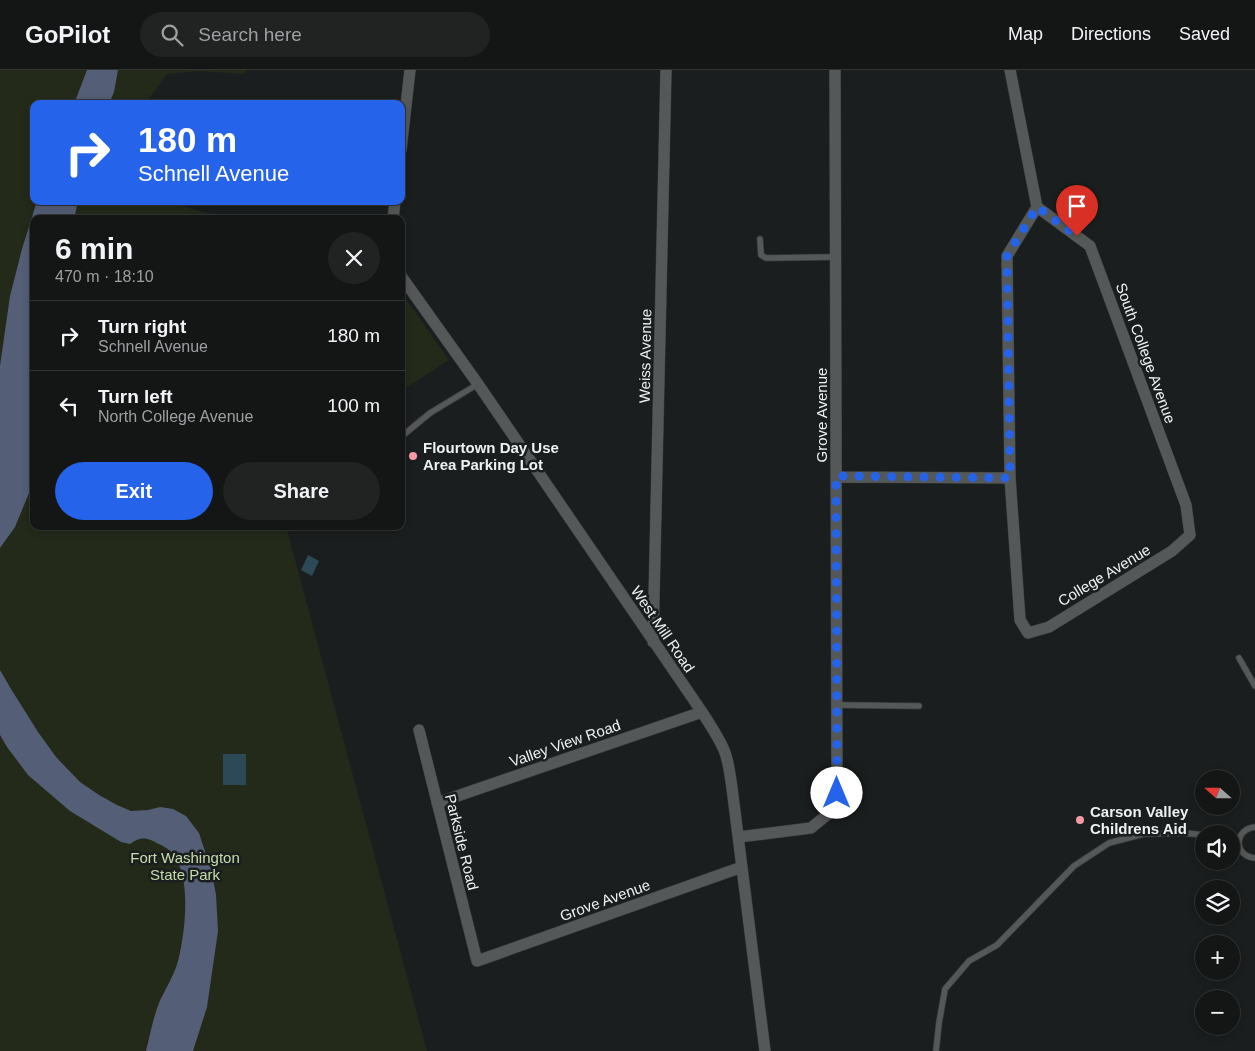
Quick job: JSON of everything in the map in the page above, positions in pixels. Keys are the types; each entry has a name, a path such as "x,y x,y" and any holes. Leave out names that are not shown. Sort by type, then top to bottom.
{"street":[{"path":"405,114 410,70"},
{"name":"Weiss Avenue","path":"653,642 666,70"},
{"name":"Grove Avenue","path":"739,837 811,828 828,814 837,793 835,70"},
{"path":"836,476 1010,478 1007,256 1037,207 1010,70"},
{"name":"South College Avenue","path":"1037,207 1090,246 1186,505 1190,535"},
{"name":"West Mill Road","path":"405,282 478,384 702,712 724,751 729,766 739,837 765,1051"},
{"name":"College Avenue","path":"1010,478 1020,620 1028,633 1049,627 1172,551 1190,535"},
{"name":"Valley View Road","path":"437,803 702,712"},
{"name":"Parkside Road","path":"419,730 477,961"},
{"name":"Grove Avenue","path":"477,961 742,867"}],"lane":[{"path":"760,239 761,255 766,258 836,257"},
{"path":"405,434 430,413 478,384"},
{"path":"1239,658 1255,686"},
{"path":"837,705 919,706"},
{"path":"1240,838 1242,832 1246,829 1255,827"},
{"path":"936,1051 945,990 969,961 996,945 1074,866 1109,843 1143,834 1195,834"},
{"path":"1240,846 1244,854 1255,858"}],"green space":[{"name":"Fort Washington State Park","path":"0,70 98,70 90,100 30,100 30,205 177,205 215,215 30,215 30,530 287,530 427,1051 0,1051"},
{"path":"118,70 247,70 243,74 200,71 167,74 148,100 111,100"},
{"path":"405,298 449,360 405,388"}],"water":[{"path":"87,70 118,70 111,100 76,100"},
{"path":"36,205 77,205 75,215 33,215"},
{"path":"30,223 30,491 15,527 0,548 0,366 10,296"},
{"path":"0,670 38,732 56,757 80,782 99,795 131,811 160,807 173,809 186,816 199,833 212,873 216,895 218,931 207,1007 193,1051 146,1051 157,1009 174,972 181,950 185,921 185,891 179,864 170,851 145,838 138,839 130,844 121,842 70,811 28,775 0,735"}],"building":[{"path":"308,555 319,561 312,576 301,570"},
{"path":"223,754 246,754 246,785 223,785"}],"place":[{"name":"Flourtown Day Use Area Parking Lot","path":"413,456"},
{"name":"Carson Valley Childrens Aid","path":"1080,820"}],"route":[{"path":"837,793 836,476 1010,478 1007,256 1037,207 1077,236"}]}
